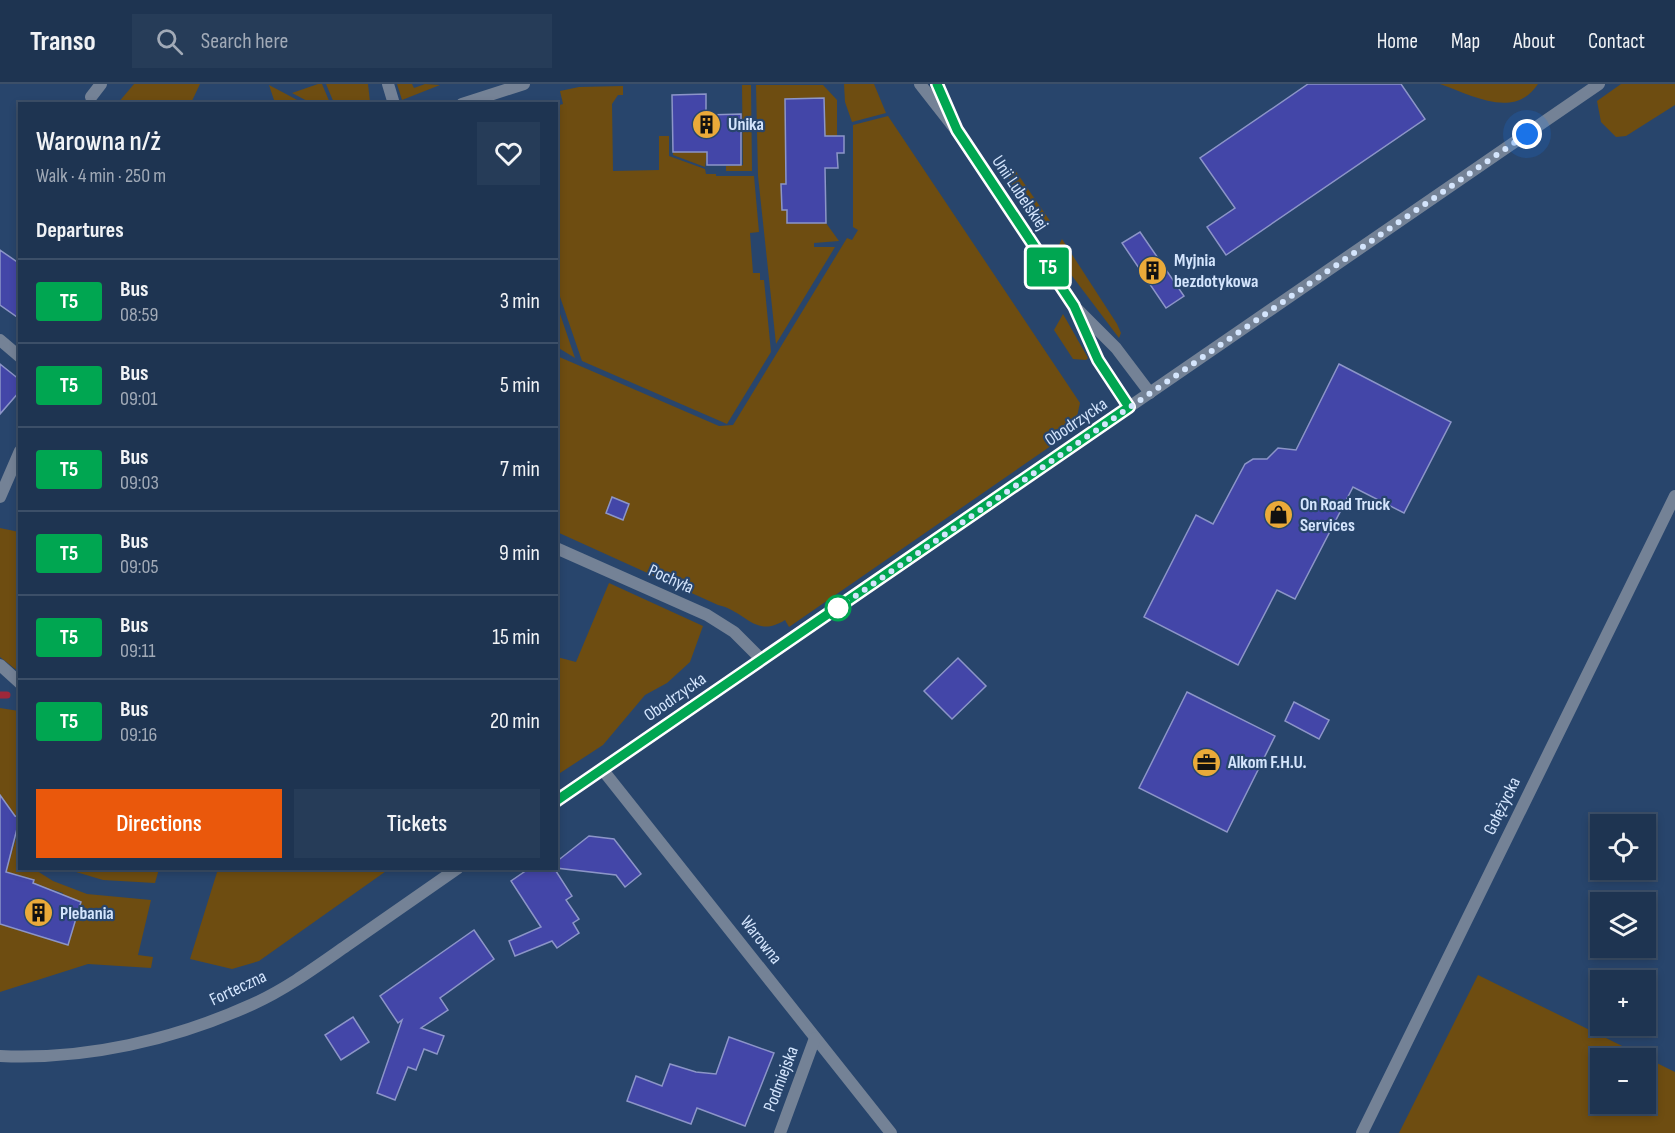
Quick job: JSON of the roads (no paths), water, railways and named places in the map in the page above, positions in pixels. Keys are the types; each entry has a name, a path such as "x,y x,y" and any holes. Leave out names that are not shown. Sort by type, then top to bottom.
{"street":[{"path":"91,97 101,84"},
{"path":"388,84 393,102"},
{"name":"Unii Lubelskiej","path":"920,84 957,130 1074,306 1098,360 1129,407"},
{"name":"Unii Lubelskiej","path":"937,84 957,130"},
{"name":"Obodrzycka","path":"602,769 1599,84"},
{"path":"468,102 517,85"},
{"name":"Unii Lubelskiej","path":"1074,306 1116,348 1150,393"},
{"path":"0,340 18,355"},
{"path":"0,497 18,456"},
{"name":"Gołężycka","path":"1362,1133 1675,496"},
{"name":"Pochyła","path":"558,549 707,615 734,632 762,660"},
{"path":"0,665 18,681"},
{"path":"558,800 602,769"},
{"name":"Warowna","path":"602,769 891,1133"},
{"name":"Forteczna","path":"0,1056 74,1055 124,1046 173,1034 254,1004 302,976 455,870"},
{"name":"Podmiejska","path":"780,1133 815,1038"}],"waterway":[{"path":"0,695 7,695"}],"place":[{"name":"Unika","path":"707,124"},
{"name":"Myjnia bezdotykowa","path":"1153,270"},
{"name":"On Road Truck Services","path":"1279,514"},
{"name":"Alkom F.H.U.","path":"1207,762"},
{"name":"Plebania","path":"39,913"}]}
